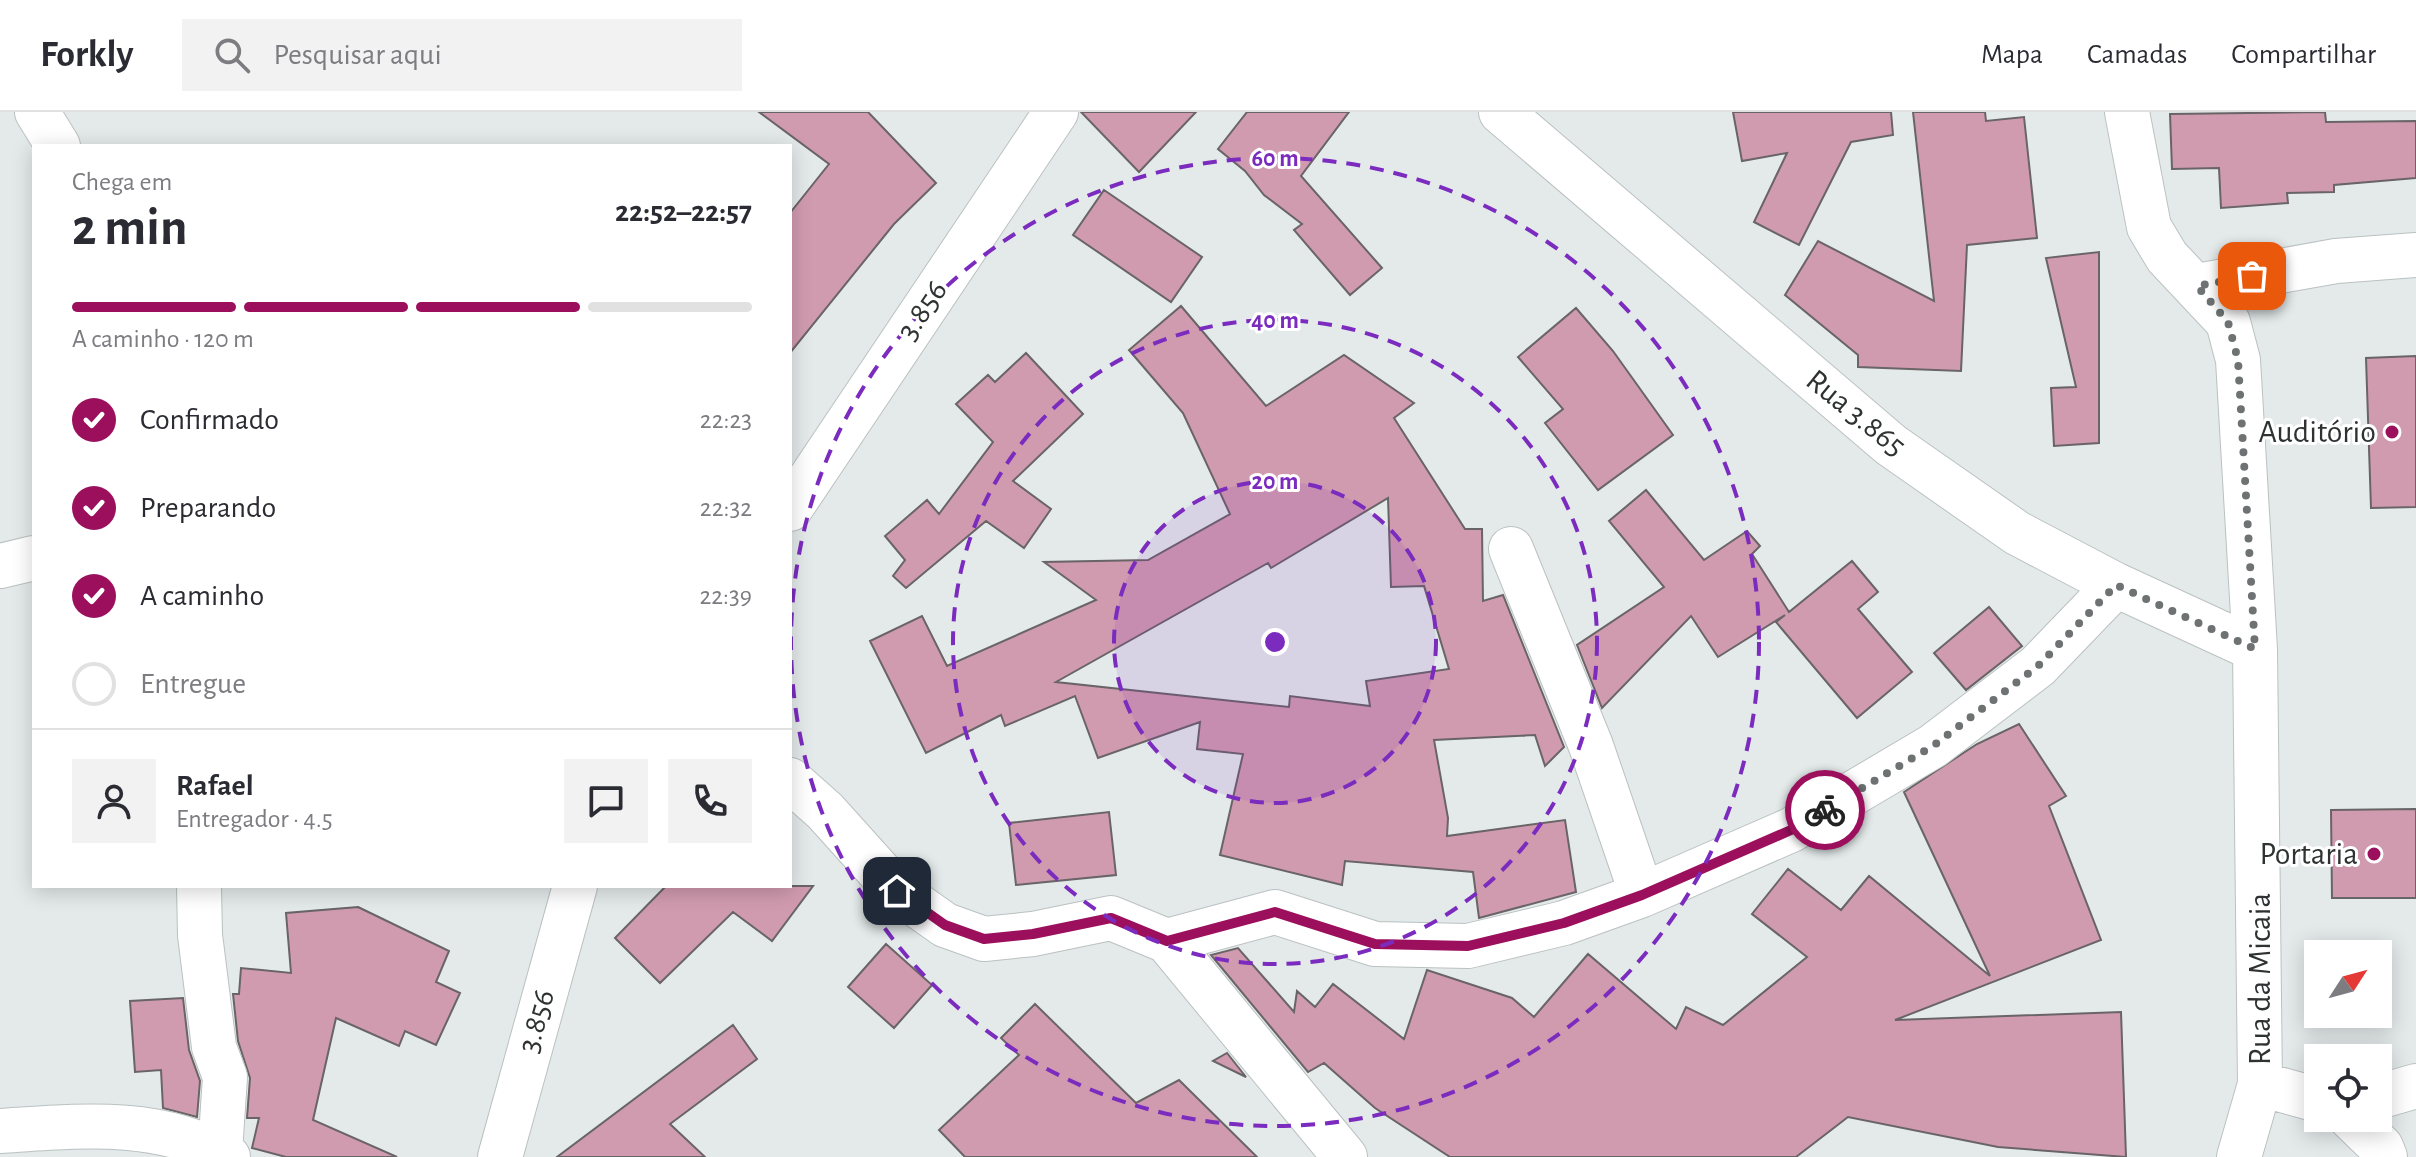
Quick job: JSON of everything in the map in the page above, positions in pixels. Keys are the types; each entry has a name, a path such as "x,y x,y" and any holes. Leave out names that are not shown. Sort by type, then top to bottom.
{"street":[{"path":"37,112 57,144"},
{"name":"3.856","path":"792,506 1056,112"},
{"name":"Rua 3.865","path":"1501,112 1891,445 2017,533 2116,585 2255,649"},
{"name":"Rua da Micaia","path":"2127,112 2149,227 2167,257 2228,322 2238,360 2255,649 2260,1084 2239,1157"},
{"path":"2197,286 2336,261 2416,255"},
{"path":"1511,549 1591,746 1642,895"},
{"path":"0,566 32,558"},
{"path":"1167,941 1275,912 1375,944 1468,946 1564,923 1642,895 1791,830 1933,746 2038,666 2116,585"},
{"path":"792,782 825,811 897,891 945,925 984,939 1033,934 1111,918 1167,941 1345,1157"},
{"path":"0,1131 107,1125 150,1129 196,1140 224,1155 225,1077 214,1047 200,935 199,888"},
{"name":"3.856","path":"500,1157 574,888"},
{"path":"2260,1084 2304,1096"},
{"path":"2392,1093 2416,1086"},
{"path":"2365,1132 2381,1147 2385,1157"},
{"path":"2411,1157 2416,1147"}],"building":[{"path":"759,112 868,112 936,183 894,224 792,351 792,210 829,164"},
{"path":"1081,112 1196,112 1139,172"},
{"path":"1247,112 1349,112 1301,176 1382,268 1350,295 1294,230 1302,224 1264,195 1245,171 1218,149"},
{"path":"1733,112 1891,112 1893,135 1851,142 1799,245 1754,222 1787,153 1742,161"},
{"path":"1913,112 1985,112 1986,121 2024,117 2037,238 1967,245 1961,371 1858,367 1858,355 1785,295 1818,241 1934,301"},
{"path":"2325,112 2326,122 2416,121 2416,178 2334,185 2334,192 2287,193 2288,203 2221,208 2219,168 2172,169 2170,114"},
{"path":"1104,190 1202,257 1171,302 1073,235"},
{"path":"2099,252 2099,443 2054,446 2051,388 2076,387 2046,258"},
{"path":"1181,306 1266,406 1344,355 1414,403 1394,418 1465,529 1482,529 1483,601 1503,595 1564,747 1545,766 1535,735 1434,740 1448,818 1447,836 1565,820 1576,892 1479,918 1473,872 1345,861 1342,885 1220,855 1243,754 1197,749 1200,722 1098,758 1075,696 1005,726 1001,715 926,753 870,641 922,616 947,666 1096,600 1044,562 1148,560 1230,514 1183,413 1129,350","holes":["1388,498 1391,587 1424,586 1449,669 1366,681 1370,706 1290,696 1289,707 1056,682 1268,563 1271,568"]},
{"path":"1576,308 1613,351 1673,435 1598,490 1545,423 1563,409 1518,357"},
{"path":"1026,353 1083,414 1013,481 1051,509 1024,548 986,521 906,588 893,576 905,560 885,536 927,500 939,514 993,442 956,404 988,375 995,382"},
{"name":"Auditório","path":"2416,356 2416,507 2371,508 2366,358"},
{"path":"1646,490 1704,560 1747,531 1760,546 1752,554 1789,612 1852,561 1878,592 1858,609 1912,672 1857,718 1776,622 1785,615 1718,657 1691,616 1602,708 1577,645 1664,587 1609,521"},
{"path":"1989,607 2022,646 1966,690 1934,653"},
{"path":"2019,724 2066,796 2049,806 2101,940 1895,1020 2121,1012 2126,1157 1998,1147 1848,1117 1796,1157 1450,1157 1375,1108 1324,1063 1308,1072 1211,955 1238,948 1294,1012 1297,991 1315,1007 1333,984 1404,1039 1427,970 1512,998 1534,1017 1588,954 1676,1029 1686,1007 1723,1025 1807,957 1752,914 1788,869 1841,910 1869,876 1990,976 1904,792 1977,744"},
{"name":"Portaria","path":"2416,809 2416,898 2332,898 2331,810"},
{"path":"1109,812 1116,875 1016,885 1009,823"},
{"path":"813,886 772,941 733,912 660,983 615,938 664,888"},
{"path":"358,907 449,951 436,982 460,993 436,1045 405,1031 399,1046 336,1018 313,1120 397,1157 286,1157 252,1148 259,1118 247,1118 250,1078 238,1041 233,994 239,994 241,968 291,973 286,913"},
{"path":"886,944 932,985 894,1028 848,987"},
{"path":"183,998 189,1050 200,1081 197,1117 163,1108 161,1070 135,1072 130,1001"},
{"path":"1035,1004 1136,1103 1179,1080 1257,1157 965,1157 939,1130 1019,1055 1001,1038"},
{"path":"733,1025 757,1059 670,1124 705,1157 557,1157"},
{"path":"1227,1053 1246,1077 1213,1061"}],"way so far":[{"path":"1825,810 1933,746 2038,666 2116,585 2255,649 2238,360 2228,322 2197,286 2252,276"}],"place":[{"name":"Auditório","path":"2392,432"},
{"name":"Portaria","path":"2374,854"}],"route":[{"path":"897,891 945,925 984,939 1033,934 1111,918 1167,941 1275,912 1375,944 1468,946 1564,923 1642,895 1791,830 1825,810"}]}
